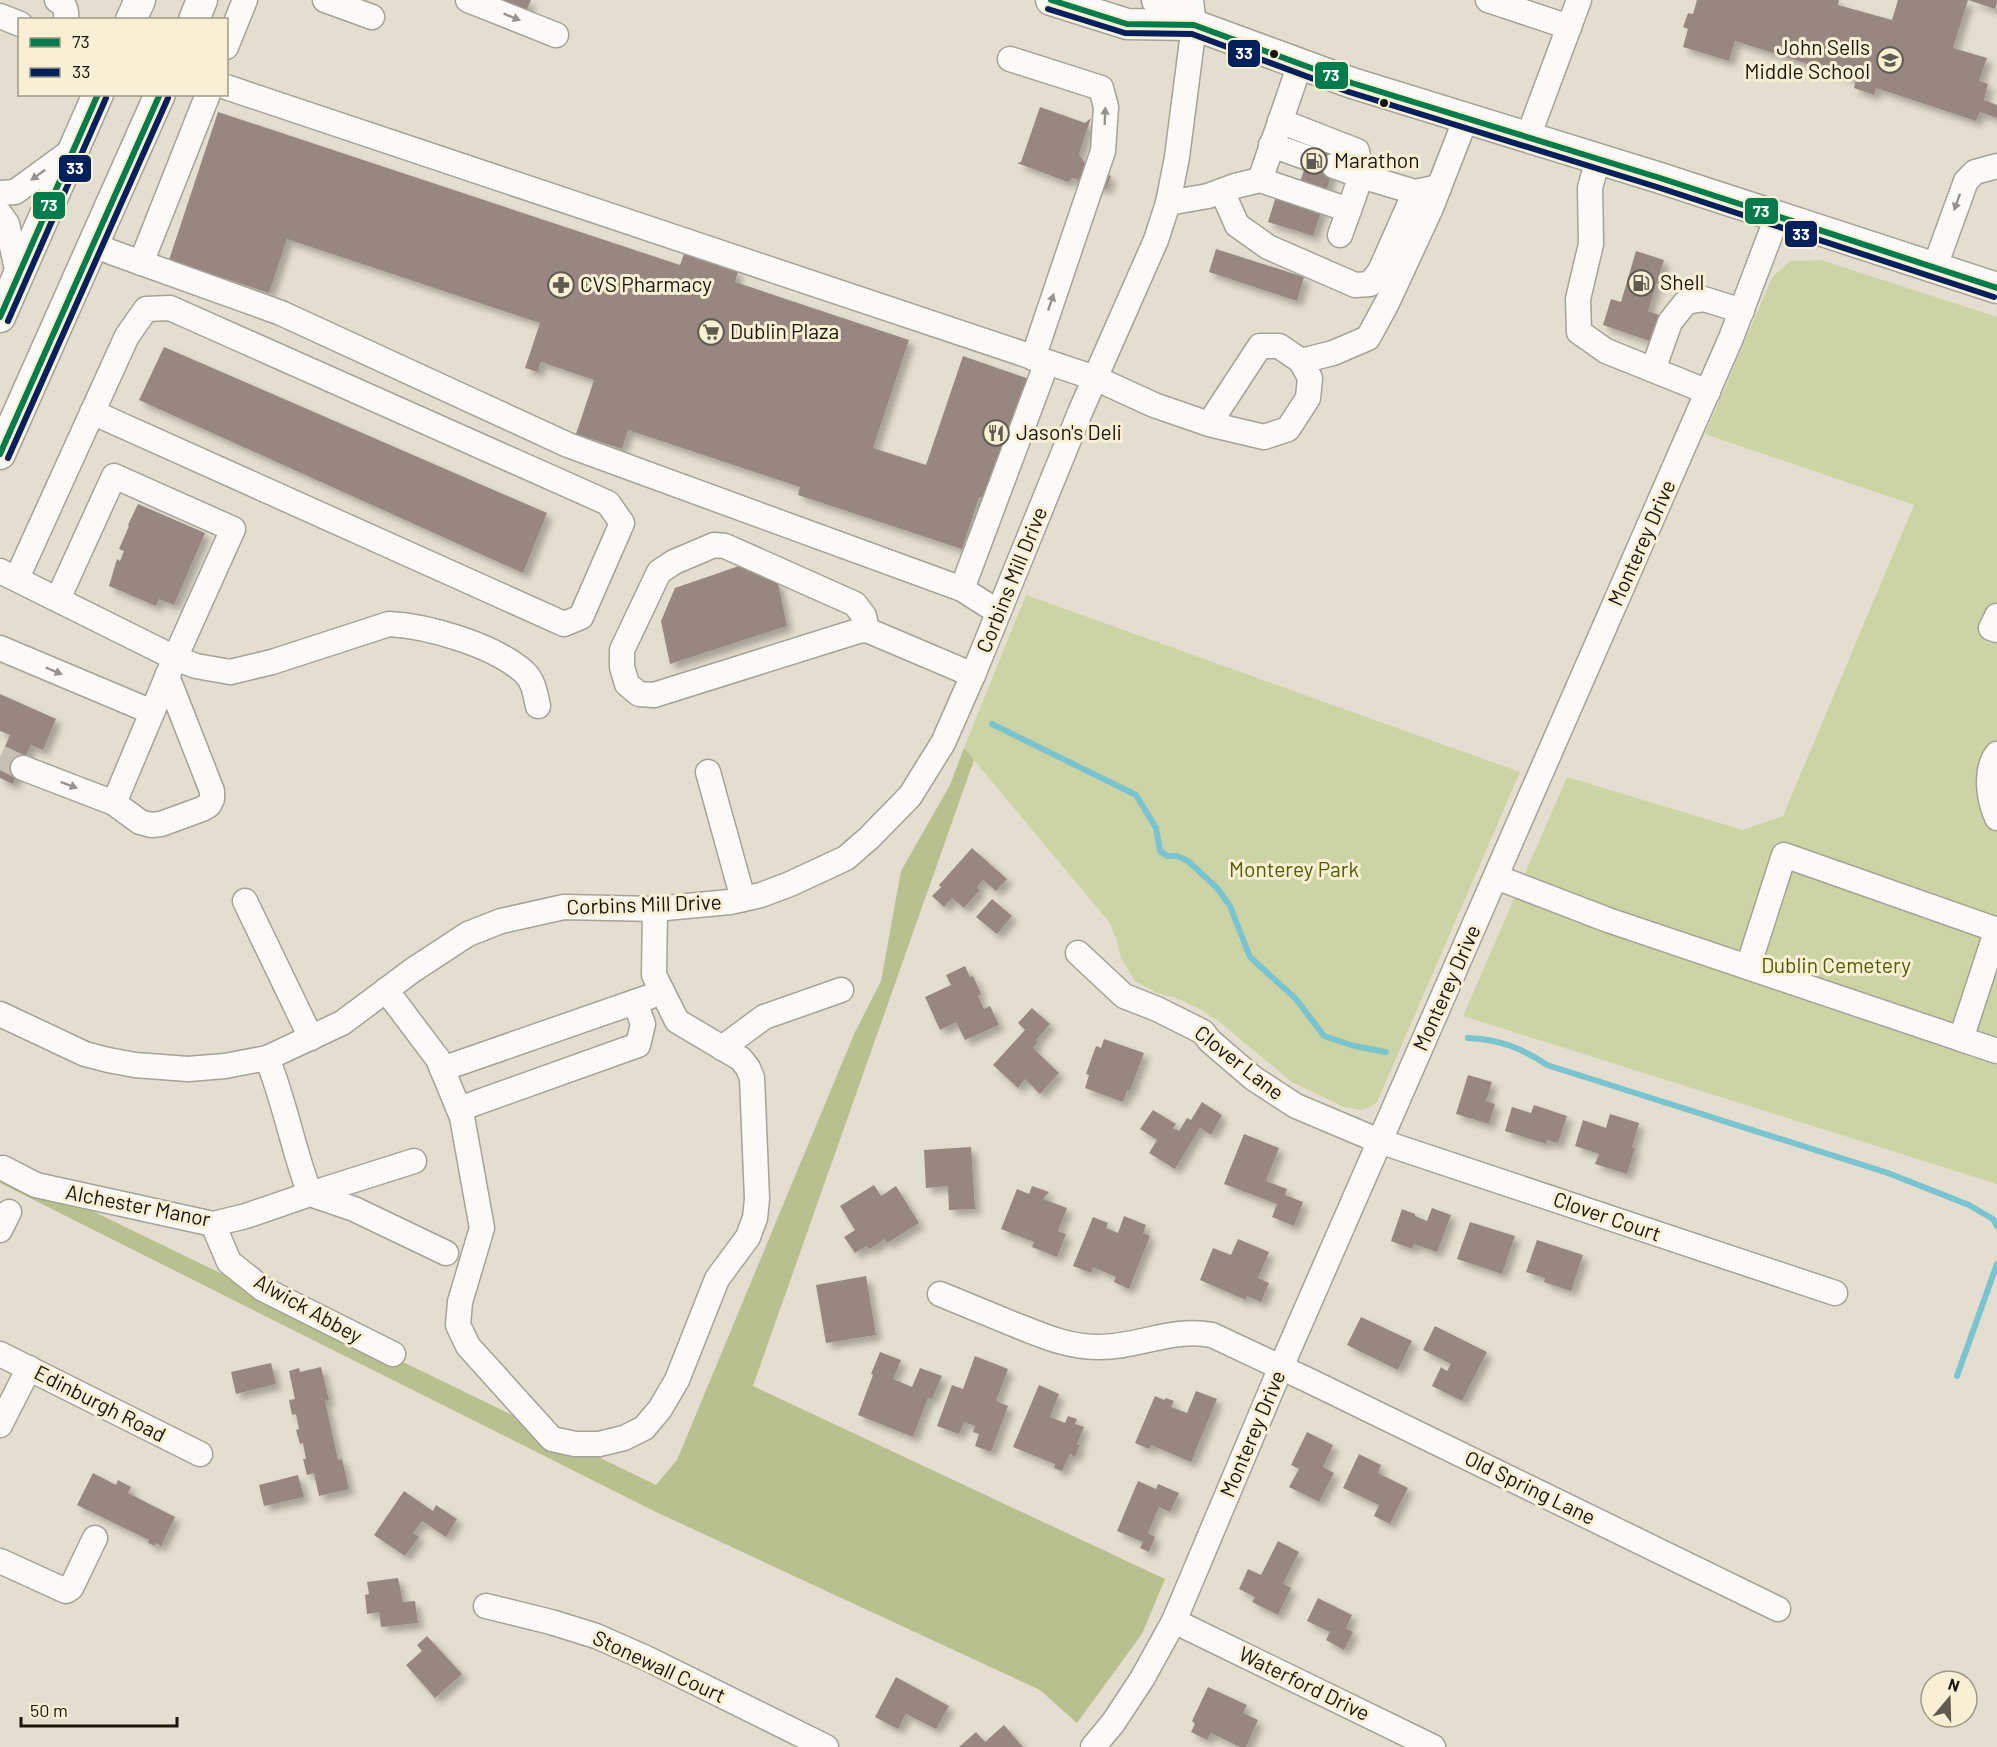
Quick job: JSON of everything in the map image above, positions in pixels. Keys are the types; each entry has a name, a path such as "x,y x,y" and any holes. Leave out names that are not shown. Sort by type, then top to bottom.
{"main road":[{"path":"132,18 140,0"},
{"path":"195,18 202,0"},
{"path":"1052,0 1127,24 1193,13"},
{"path":"1157,0 1193,13 1300,64 1352,83 1598,159 1997,288"},
{"path":"1,320 18,274 97,96"},
{"path":"0,454 159,96"}],"street":[{"path":"57,0 65,8 66,18"},
{"path":"228,42 245,0"},
{"path":"325,0 372,17"},
{"path":"468,0 556,35"},
{"path":"1488,0 1569,27"},
{"path":"1528,137 1579,0"},
{"name":"Corbins Mill Drive","path":"0,1014 85,1054 135,1065 188,1069 225,1066 267,1058 342,1023 468,934 501,921 564,907 655,909 743,899 781,888 846,858 910,796 943,743 1095,378 1156,240 1168,203 1177,157 1193,13"},
{"path":"0,16 18,23"},
{"path":"962,590 1040,360 1103,151 1106,107 1101,88 1011,59"},
{"path":"1260,180 1300,64"},
{"path":"228,88 1095,378 1154,405 1209,424 1264,437 1288,429 1308,398 1310,378 1301,361 1279,346 1260,346 1209,424"},
{"path":"141,263 207,96"},
{"path":"1301,361 1333,353 1368,338 1387,303 1439,188 1466,118"},
{"path":"1280,121 1357,151 1361,176 1340,236"},
{"path":"1271,145 1308,158"},
{"path":"0,194 15,192 74,149"},
{"path":"1598,159 1590,188 1592,244 1578,299 1579,332 1606,351 1708,392"},
{"path":"1334,166 1415,192 1439,188"},
{"path":"1934,269 1966,181 1975,172 1997,166"},
{"path":"1168,203 1208,196 1260,180 1349,210"},
{"path":"1222,191 1237,225 1245,231 1268,247 1355,285 1370,284 1380,271 1415,192"},
{"path":"0,214 7,224 18,274"},
{"name":"Monterey Drive","path":"1093,1747 1113,1723 1142,1679 1174,1622 1379,1141 1708,392 1742,311 1777,217"},
{"path":"94,244 281,313 568,445 962,590 998,612"},
{"path":"1653,370 1670,322 1686,302 1704,299 1742,311"},
{"path":"92,412 564,624 581,617 622,523 608,503 170,308 146,309 127,336 92,412 8,574 58,599 171,667 196,666 230,672 272,662 388,624 408,625 430,629 496,653 525,673 534,688 538,706"},
{"path":"58,599 114,476 233,529 171,667 114,803"},
{"path":"867,630 864,616 855,604 725,546 714,545 674,562 659,572 622,650 622,667 627,684 639,694 654,694 867,630 973,675"},
{"path":"1997,616 1991,628 1997,630"},
{"path":"0,648 152,712"},
{"path":"23,768 114,803 140,822 151,825 161,824 209,805 212,791 171,667"},
{"path":"1997,754 1994,757 1989,784 1990,801 1997,818"},
{"path":"708,772 743,899"},
{"path":"1748,967 1784,855 1997,929 1961,1039"},
{"path":"1496,877 1608,920 1997,1051"},
{"path":"245,901 311,1038"},
{"path":"386,990 438,1059 462,1117 482,1228 460,1302 458,1325 468,1346 552,1439 575,1444 607,1442 624,1438 644,1428 660,1409 677,1380 717,1279 748,1236 755,1218 757,1199 752,1078 741,1059 677,1021 654,975 655,909"},
{"name":"Clover Lane","path":"1078,952 1124,996 1157,1009 1203,1032 1245,1072 1272,1092 1296,1106 1379,1141"},
{"path":"722,1047 764,1017 841,990"},
{"path":"442,1069 662,992"},
{"path":"459,1109 638,1045 643,1024 635,1002"},
{"path":"267,1058 275,1076 298,1161 310,1194 354,1209 446,1253"},
{"name":"Clover Court","path":"1379,1141 1835,1293"},
{"name":"Alchester Manor","path":"3,1168 36,1185 213,1224 246,1216 414,1161"},
{"name":"Alwick Abbey","path":"213,1224 229,1262 263,1288 393,1354"},
{"name":"Old Spring Lane","path":"940,1294 1056,1341 1077,1346 1119,1347 1186,1333 1212,1335 1778,1609"},
{"name":"Edinburgh Road","path":"0,1354 200,1454"},
{"path":"0,1425 29,1368"},
{"path":"0,1561 66,1591 70,1588 95,1538"},
{"name":"Stonewall Court","path":"486,1606 596,1636 646,1658 826,1747"},
{"name":"Waterford Drive","path":"1174,1622 1433,1747"}],"green space":[{"name":"Dublin Cemetery","path":"1821,260 1997,317 1997,1184 1463,1016 1567,777 1743,830 1783,816 1914,505 1705,434 1773,276 1791,261"},
{"name":"Monterey Park","path":"1026,595 1520,772 1377,1102 1370,1107 1361,1110 1344,1107 1292,1082 1221,1023 1200,1009 1179,999 1157,993 1135,981 1121,958 1110,923 964,748"},
{"path":"964,748 974,760 753,1386 1165,1579 1142,1634 1077,1723 1040,1690 656,1512 0,1183 0,1166 656,1485 677,1460 855,1032 881,981 901,871 950,785"}],"building":[{"path":"473,0 531,0 525,14"},
{"name":"John Sells Middle School","path":"1697,0 1839,0 1838,5 1892,20 1898,0 1968,0 1953,48 1987,58 1979,81 1988,84 1984,100 1997,105 1997,118 1980,112 1976,121 1876,88 1874,95 1854,88 1856,79 1735,41 1729,61 1683,47 1688,29 1683,27 1688,13 1693,14"},
{"path":"1968,0 1997,0 1997,2 1995,9"},
{"path":"1040,107 1085,123 1091,118 1079,154 1086,165 1111,176 1106,189 1072,178 1068,182 1017,163 1021,162"},
{"name":"Dublin Plaza","path":"218,112 680,265 684,254 738,272 735,282 909,340 873,448 926,465 963,356 1029,379 989,500 979,497 962,549 798,495 800,487 628,430 622,449 576,434 594,380 541,362 538,372 525,368 540,323 287,239 269,293 169,260"},
{"path":"1314,139 1340,147 1326,191 1300,182"},
{"path":"1277,193 1323,207 1313,236 1268,222"},
{"path":"1216,249 1304,277 1297,301 1209,272"},
{"path":"1636,251 1664,260 1648,311 1659,315 1650,341 1603,325 1611,299 1621,302"},
{"path":"164,347 547,513 523,573 139,400"},
{"path":"138,504 205,533 174,605 159,599 156,606 109,586 117,559 120,561 124,551 119,549"},
{"path":"742,565 778,583 787,626 670,664 661,621 675,588"},
{"path":"0,694 56,719 43,750 31,745 13,784 0,778 0,758 10,735 0,731"},
{"path":"972,848 1007,879 996,891 983,880 977,887 980,890 964,908 952,898 944,907 932,896"},
{"path":"992,899 1012,916 997,934 976,917"},
{"path":"965,966 970,977 973,976 981,994 978,996 984,1009 990,1006 999,1025 965,1040 956,1022 940,1030 925,997 951,985 946,975"},
{"path":"1032,1008 1050,1024 1036,1040 1038,1042 1033,1048 1059,1073 1040,1094 1025,1079 1018,1088 993,1065 1025,1030 1018,1023"},
{"path":"1104,1039 1144,1053 1130,1091 1127,1090 1123,1102 1085,1088 1089,1075 1086,1074 1096,1046 1101,1048"},
{"path":"1468,1075 1492,1082 1486,1101 1495,1104 1489,1124 1456,1114"},
{"path":"1202,1102 1222,1115 1211,1135 1200,1128 1175,1169 1149,1153 1157,1140 1140,1129 1153,1110 1176,1124 1173,1128 1179,1131 1187,1118 1191,1120"},
{"path":"1534,1105 1567,1116 1558,1143 1547,1140 1546,1144 1505,1131 1512,1107 1531,1113"},
{"path":"1610,1114 1639,1123 1632,1147 1635,1148 1627,1174 1595,1164 1599,1154 1575,1146 1583,1120 1606,1128"},
{"path":"1244,1134 1279,1148 1266,1181 1287,1189 1285,1195 1303,1202 1294,1226 1272,1217 1277,1204 1224,1184"},
{"path":"971,1147 975,1209 949,1210 948,1186 926,1188 924,1150"},
{"path":"874,1185 881,1196 896,1186 919,1223 887,1243 885,1239 870,1249 866,1246 855,1253 844,1237 855,1230 840,1206"},
{"path":"1032,1186 1049,1192 1043,1199 1067,1208 1058,1231 1066,1234 1057,1257 1032,1247 1034,1242 1001,1229 1017,1189 1029,1194"},
{"path":"1432,1208 1451,1215 1437,1252 1414,1244 1412,1249 1391,1241 1402,1209 1427,1221"},
{"path":"1124,1216 1146,1225 1143,1233 1150,1236 1129,1289 1114,1282 1116,1277 1093,1267 1091,1273 1073,1266 1093,1217 1108,1223 1106,1228 1118,1233"},
{"path":"1470,1222 1515,1236 1502,1274 1457,1259"},
{"path":"1238,1239 1269,1252 1258,1278 1269,1283 1261,1302 1247,1296 1246,1300 1200,1280 1213,1248 1231,1255"},
{"path":"1537,1240 1583,1255 1571,1291 1544,1282 1545,1278 1526,1272"},
{"path":"866,1276 876,1335 826,1343 816,1285"},
{"path":"1361,1317 1412,1341 1398,1370 1347,1345"},
{"path":"1435,1326 1487,1352 1462,1401 1432,1386 1441,1367 1447,1371 1451,1364 1423,1350"},
{"path":"880,1352 901,1360 893,1379 912,1387 920,1368 942,1376 932,1399 928,1398 913,1437 858,1415"},
{"path":"975,1356 1008,1369 996,1401 1008,1406 991,1452 975,1446 979,1434 973,1432 975,1426 964,1422 959,1434 937,1426 952,1385 963,1389"},
{"path":"271,1363 276,1384 236,1394 231,1372"},
{"path":"321,1367 329,1400 325,1401 338,1460 342,1459 349,1489 319,1496 314,1473 307,1475 303,1459 306,1459 303,1443 300,1444 296,1430 299,1429 296,1414 292,1415 289,1400 295,1399 289,1371 299,1368 300,1372"},
{"path":"1039,1385 1059,1394 1050,1417 1065,1423 1068,1416 1077,1419 1075,1424 1084,1427 1077,1444 1080,1445 1075,1457 1070,1454 1062,1471 1054,1468 1055,1464 1013,1447"},
{"path":"1196,1391 1217,1399 1191,1462 1151,1445 1149,1449 1135,1443 1155,1396 1174,1401 1171,1407 1187,1413"},
{"path":"1307,1432 1333,1445 1323,1467 1334,1473 1319,1502 1289,1487 1299,1469 1291,1465"},
{"path":"1359,1454 1381,1465 1378,1473 1408,1488 1390,1524 1374,1516 1379,1505 1343,1488"},
{"path":"93,1473 116,1485 118,1480 131,1487 128,1493 175,1517 161,1546 148,1543 149,1540 77,1505"},
{"path":"298,1475 304,1497 264,1506 259,1485"},
{"path":"1138,1481 1156,1489 1158,1484 1179,1493 1170,1512 1159,1507 1148,1533 1155,1537 1149,1552 1140,1548 1143,1542 1117,1531"},
{"path":"404,1491 433,1511 436,1505 457,1519 446,1537 422,1521 413,1533 419,1537 405,1556 374,1535"},
{"path":"1278,1541 1299,1552 1283,1584 1291,1588 1278,1615 1252,1602 1255,1597 1239,1589 1248,1569 1261,1575"},
{"path":"398,1578 403,1602 415,1601 418,1623 381,1627 379,1612 367,1614 365,1595 369,1594 367,1582"},
{"path":"1318,1598 1352,1615 1346,1628 1353,1632 1344,1650 1326,1640 1330,1632 1307,1621"},
{"path":"427,1636 462,1674 435,1698 406,1665 422,1651 417,1645"},
{"path":"896,1677 949,1706 936,1729 906,1714 898,1729 875,1717"},
{"path":"1208,1687 1247,1705 1243,1713 1258,1720 1246,1747 1240,1747 1211,1733 1207,1740 1191,1732 1195,1724 1192,1721"},
{"path":"1004,1725 1023,1747 959,1747 976,1732 985,1742"}],"waterway":[{"path":"992,724 1136,795 1156,828 1160,851 1167,856 1177,856 1188,861 1217,888 1230,906 1250,957 1296,999 1324,1036 1354,1046 1386,1052"},
{"path":"1468,1038 1489,1040 1509,1046 1547,1065 1888,1173 1969,1205 1993,1219 1997,1226"},
{"path":"1957,1376 1997,1264"}],"tunnel":[{"path":"0,757 23,768"}],"transit line":[{"name":"73","path":"1051,0 1127,24 1194,25 1352,83 1660,178 1997,288"},
{"name":"33","path":"1048,9 1125,33 1192,34 1349,92 1657,187 1994,297"},
{"name":"73","path":"0,317 97,96"},
{"name":"73","path":"0,454 159,96"},
{"name":"33","path":"8,321 106,98"},
{"name":"33","path":"8,458 168,98"}],"place":[{"name":"John Sells Middle School","path":"1890,60"},
{"name":"Marathon","path":"1314,161"},
{"name":"Shell","path":"1641,283"},
{"name":"CVS Pharmacy","path":"561,285"},
{"name":"Dublin Plaza","path":"711,332"},
{"name":"Jason's Deli","path":"996,433"}]}
